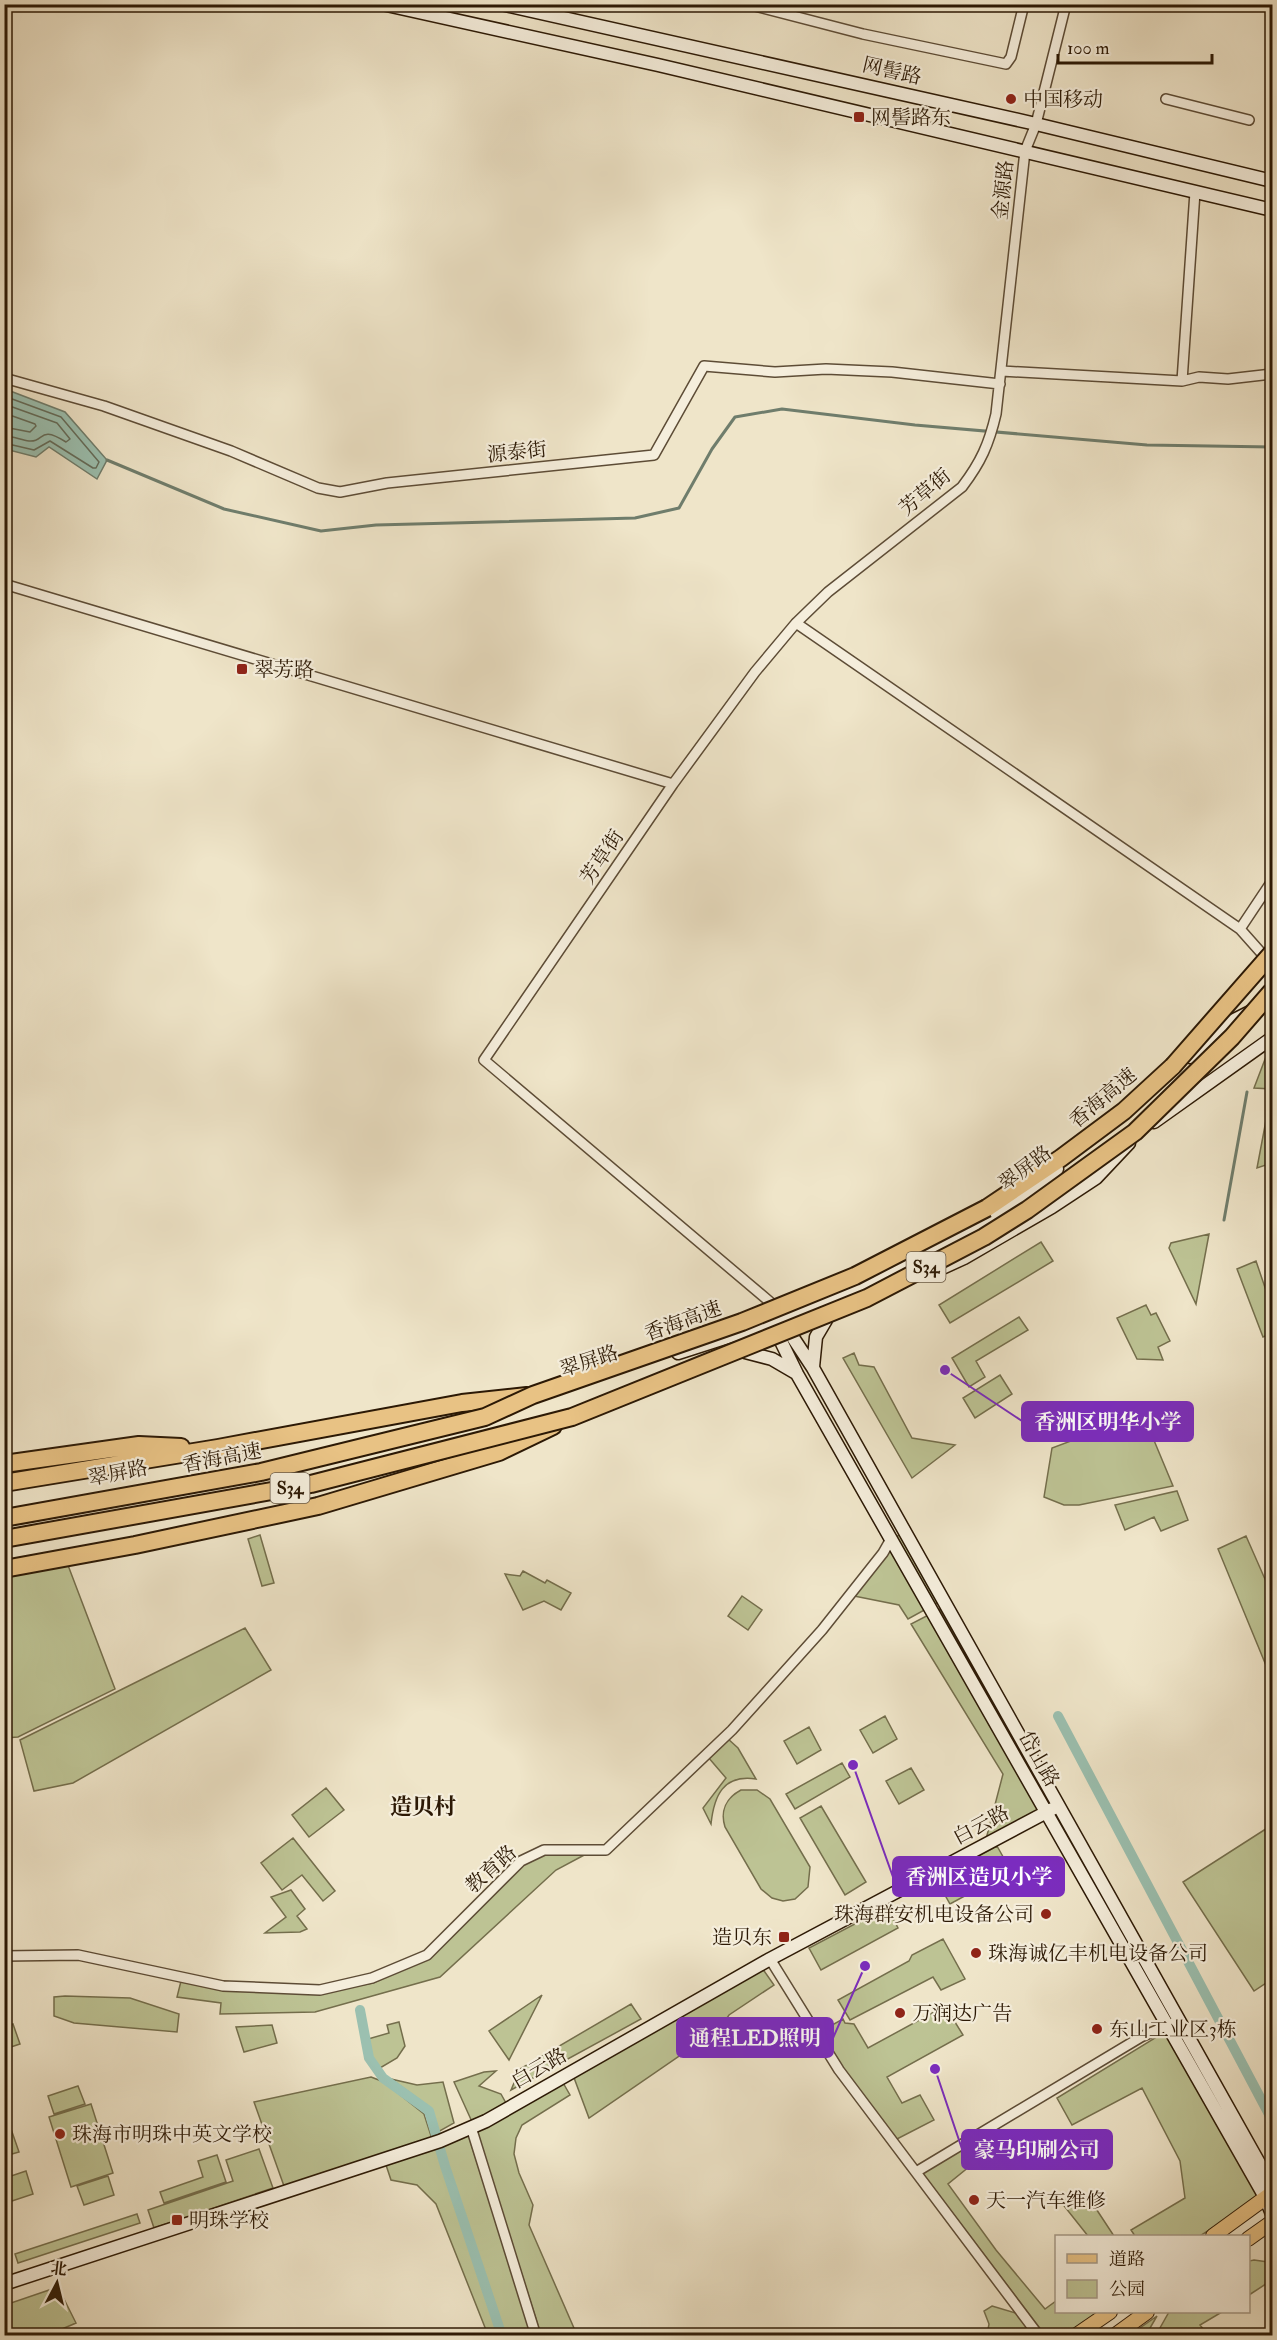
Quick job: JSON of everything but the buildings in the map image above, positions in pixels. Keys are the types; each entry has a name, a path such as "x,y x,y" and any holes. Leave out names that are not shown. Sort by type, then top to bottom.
{"highway":[{"name":"香海高速","path":"4,1517 80,1506 308,1462 485,1418 533,1395 742,1322 855,1276 987,1208 1061,1158 1124,1111 1173,1066 1272,953"},
{"name":"香海高速","path":"4,1540 311,1484 572,1417 867,1298 992,1232 1027,1210 1135,1132 1232,1037 1272,991"},
{"path":"4,1483 218,1448 462,1403 533,1395"},
{"path":"4,1569 135,1545 318,1506 499,1452 572,1417"},
{"path":"4,1464 140,1445 218,1448"}],"main road":[{"path":"382,4 658,64 1272,210"},
{"name":"网髻路","path":"501,4 1036,124 1272,181"},
{"name":"翠屏路","path":"4,1517 228,1472 557,1392 776,1321 893,1269 1020,1199 1125,1114 1228,1023 1272,1002"},
{"path":"4,1540 234,1498 452,1446 579,1409 793,1336 964,1258 1052,1207 1096,1178 1141,1131 1272,1038"},
{"path":"813,1368 816,1337 826,1320"},
{"name":"岱山路","path":"776,1321 793,1336 813,1368 1058,1806 1173,2023"},
{"name":"岱山路","path":"776,1321 780,1340 797,1374 1046,1812 1173,2023 1270,2192 1272,2214"},
{"path":"745,1352 772,1359 797,1374"},
{"name":"白云路","path":"4,2284 440,2141 486,2121 771,1959 1058,1806"},
{"path":"1214,2235 1270,2192"},
{"path":"1250,2238 1272,2222"},
{"path":"1075,2336 1109,2313"},
{"path":"1114,2336 1146,2313"}],"street":[{"path":"747,4 863,34 1006,64 1011,57 1024,4"},
{"name":"金源路","path":"1000,384 1025,151 1036,124 1066,4"},
{"path":"1166,99 1249,120"},
{"path":"1182,381 1195,192"},
{"name":"源泰街","path":"9,379 104,406 231,452 318,488 340,492 387,483 654,455 704,366 775,372 826,369 892,372 1000,384"},
{"path":"1002,371 1182,381 1199,377 1228,379 1272,374"},
{"name":"芳草街","path":"776,1321 770,1302 484,1060 673,784 754,672 796,623 828,592 962,487 979,465 994,425 1000,384"},
{"path":"4,584 673,784"},
{"path":"796,623 1240,929 1272,966"},
{"path":"1240,929 1272,880"},
{"name":"教育路","path":"4,1956 78,1955 223,1986 320,1990 372,1978 427,1955 521,1861 544,1850 606,1850 732,1730 780,1679 883,1554 891,1539"},
{"path":"771,1959 839,2070 1039,2336"},
{"path":"916,2172 1141,2037 1173,2023"},
{"path":"471,2127 536,2336"}],"green space":[{"path":"1272,1051 1272,1089 1254,1088 1267,1054"},
{"path":"1270,1099 1272,1100 1272,1163 1257,1168"},
{"path":"1209,1234 1196,1304 1169,1248 1171,1243"},
{"path":"1041,1242 1053,1261 950,1323 939,1305"},
{"path":"1256,1261 1272,1308 1272,1333 1263,1337 1237,1269"},
{"path":"1146,1305 1151,1315 1156,1313 1170,1341 1158,1347 1163,1360 1137,1359 1117,1318"},
{"path":"1019,1317 1028,1330 976,1361 985,1377 969,1387 952,1358"},
{"path":"854,1353 859,1365 874,1367 912,1438 955,1445 912,1478 843,1358"},
{"path":"1000,1375 1012,1394 975,1418 963,1398"},
{"path":"1143,1414 1173,1486 1079,1505 1064,1505 1044,1497 1052,1448"},
{"path":"1177,1491 1188,1520 1161,1531 1154,1517 1125,1530 1115,1505"},
{"path":"900,1533 939,1602 908,1619 899,1605 854,1596"},
{"path":"260,1535 274,1583 262,1586 248,1539"},
{"path":"1246,1536 1272,1595 1272,1680 1218,1549"},
{"path":"66,1560 115,1689 18,1737 5,1738 4,1574"},
{"path":"523,1571 545,1583 547,1580 571,1593 561,1610 544,1601 523,1610 505,1574 520,1576"},
{"path":"742,1596 762,1610 748,1630 728,1616"},
{"path":"940,1609 1049,1809 985,1843 1003,1774 911,1624"},
{"path":"245,1628 271,1670 73,1783 34,1791 20,1740"},
{"path":"885,1716 897,1739 873,1753 860,1730"},
{"path":"809,1727 821,1750 797,1764 784,1741"},
{"path":"727,1738 738,1748 756,1779 735,1780 722,1789 715,1804 711,1824 703,1808 726,1778 708,1757"},
{"path":"842,1763 850,1777 795,1809 786,1794"},
{"path":"911,1768 924,1790 899,1804 886,1781"},
{"path":"326,1788 344,1810 309,1837 292,1815"},
{"path":"741,1790 757,1790 770,1799 810,1867 808,1887 795,1899 783,1901 772,1898 761,1889 725,1827 724,1810 731,1797"},
{"path":"821,1806 866,1882 845,1895 800,1818"},
{"path":"1272,1825 1272,1979 1254,1991 1183,1882"},
{"path":"293,1838 335,1891 323,1901 302,1875 282,1890 261,1863"},
{"path":"997,1846 1011,1871 950,1904 936,1879"},
{"path":"588,1853 556,1870 440,1977 315,2012 220,2014 221,2003 177,1997 181,1981 317,1993 373,1983 429,1957 524,1863 543,1854"},
{"path":"291,1890 305,1909 297,1916 307,1929 300,1932 265,1933 286,1917 271,1897"},
{"path":"887,1907 898,1928 821,1970 809,1948"},
{"path":"943,1939 965,1979 941,1990 933,1977 850,2020 838,2000 909,1961 912,1955"},
{"path":"762,1968 774,1985 729,2015 720,2028 589,2118 573,2075"},
{"path":"542,1995 509,2060 489,2031"},
{"path":"54,1997 130,1998 179,2014 177,2032 74,2023 54,2016"},
{"path":"631,2004 641,2019 511,2090 520,2069"},
{"path":"945,2006 963,2035 887,2077 902,2103 920,2095 934,2120 895,2140 842,2067 821,2031 843,2019 845,2023 854,2024 868,2048"},
{"path":"399,2022 405,2046 397,2058 380,2068 371,2056 368,2039 389,2033 387,2025"},
{"path":"13,2024 20,2044 5,2049 5,2027"},
{"path":"272,2025 277,2043 244,2052 236,2027"},
{"path":"1168,2030 1265,2194 1202,2235 1134,2235 1131,2230 1185,2198 1180,2161 1142,2088 1072,2125 1057,2098"},
{"path":"496,2071 479,2086 501,2094 507,2105 473,2124 454,2082 484,2072"},
{"path":"371,2077 384,2082 424,2114 432,2139 284,2186 254,2102"},
{"path":"391,2079 417,2085 443,2082 454,2123 438,2132 429,2107"},
{"path":"562,2081 570,2095 522,2125 516,2138 514,2154 519,2173 533,2205 529,2225 577,2335 541,2335 476,2130"},
{"path":"78,2086 85,2104 54,2114 48,2096"},
{"path":"91,2104 113,2173 71,2187 49,2117"},
{"path":"11,2129 19,2152 5,2156 5,2131"},
{"path":"995,2129 1005,2141 948,2184 996,2250 1045,2309 1055,2302 1055,2313 1101,2313 1068,2335 1045,2335 922,2173"},
{"path":"468,2134 532,2335 488,2335 436,2204 417,2185 391,2180 386,2165"},
{"path":"259,2149 273,2188 154,2228 148,2210 233,2181 226,2160"},
{"path":"217,2155 226,2182 164,2203 160,2192 203,2177 198,2161"},
{"path":"26,2171 33,2194 6,2203 5,2178"},
{"path":"108,2176 114,2195 84,2205 77,2186"},
{"path":"1087,2195 1113,2235 1087,2235 1057,2197 1084,2205"},
{"path":"137,2214 140,2223 18,2263 15,2254"},
{"path":"1250,2261 1268,2262 1272,2271 1272,2280 1250,2294"},
{"path":"58,2287 76,2323 48,2335 5,2335 5,2305"},
{"path":"992,2306 1019,2314 1034,2335 987,2335 989,2324 984,2311"},
{"path":"1168,2313 1220,2313 1200,2325 1208,2335 1156,2335"},
{"path":"1157,2316 1146,2335 1130,2335"}],"water":[{"path":"5,389 65,412 107,460 97,479 49,447 36,457 5,449"}],"waterway":[{"path":"107,460 224,509 321,531 376,525 635,518 679,508 712,449 735,417 782,409 915,425 1147,445 1272,447"},
{"path":"1224,1220 1247,1092"},
{"path":"1058,1716 1272,2120"},
{"path":"360,2010 369,2058 383,2078 429,2111 502,2336"}],"place":[{"name":"中国移动","path":"1011,99"},
{"name":"网髻路东","path":"859,117"},
{"name":"翠芳路","path":"242,669"},
{"name":"香洲区明华小学","path":"945,1370"},
{"name":"香洲区造贝小学","path":"853,1765"},
{"name":"珠海群安机电设备公司","path":"1046,1914"},
{"name":"造贝东","path":"784,1937"},
{"name":"珠海诚亿丰机电设备公司","path":"976,1953"},
{"name":"通程LED照明","path":"865,1966"},
{"name":"万润达广告","path":"900,2013"},
{"name":"东山工业区3栋","path":"1097,2029"},
{"name":"豪马印刷公司","path":"935,2069"},
{"name":"珠海市明珠中英文学校","path":"60,2134"},
{"name":"天一汽车维修","path":"974,2200"},
{"name":"明珠学校","path":"177,2220"}],"district":[{"name":"造贝村","path":"423,1807"}]}
